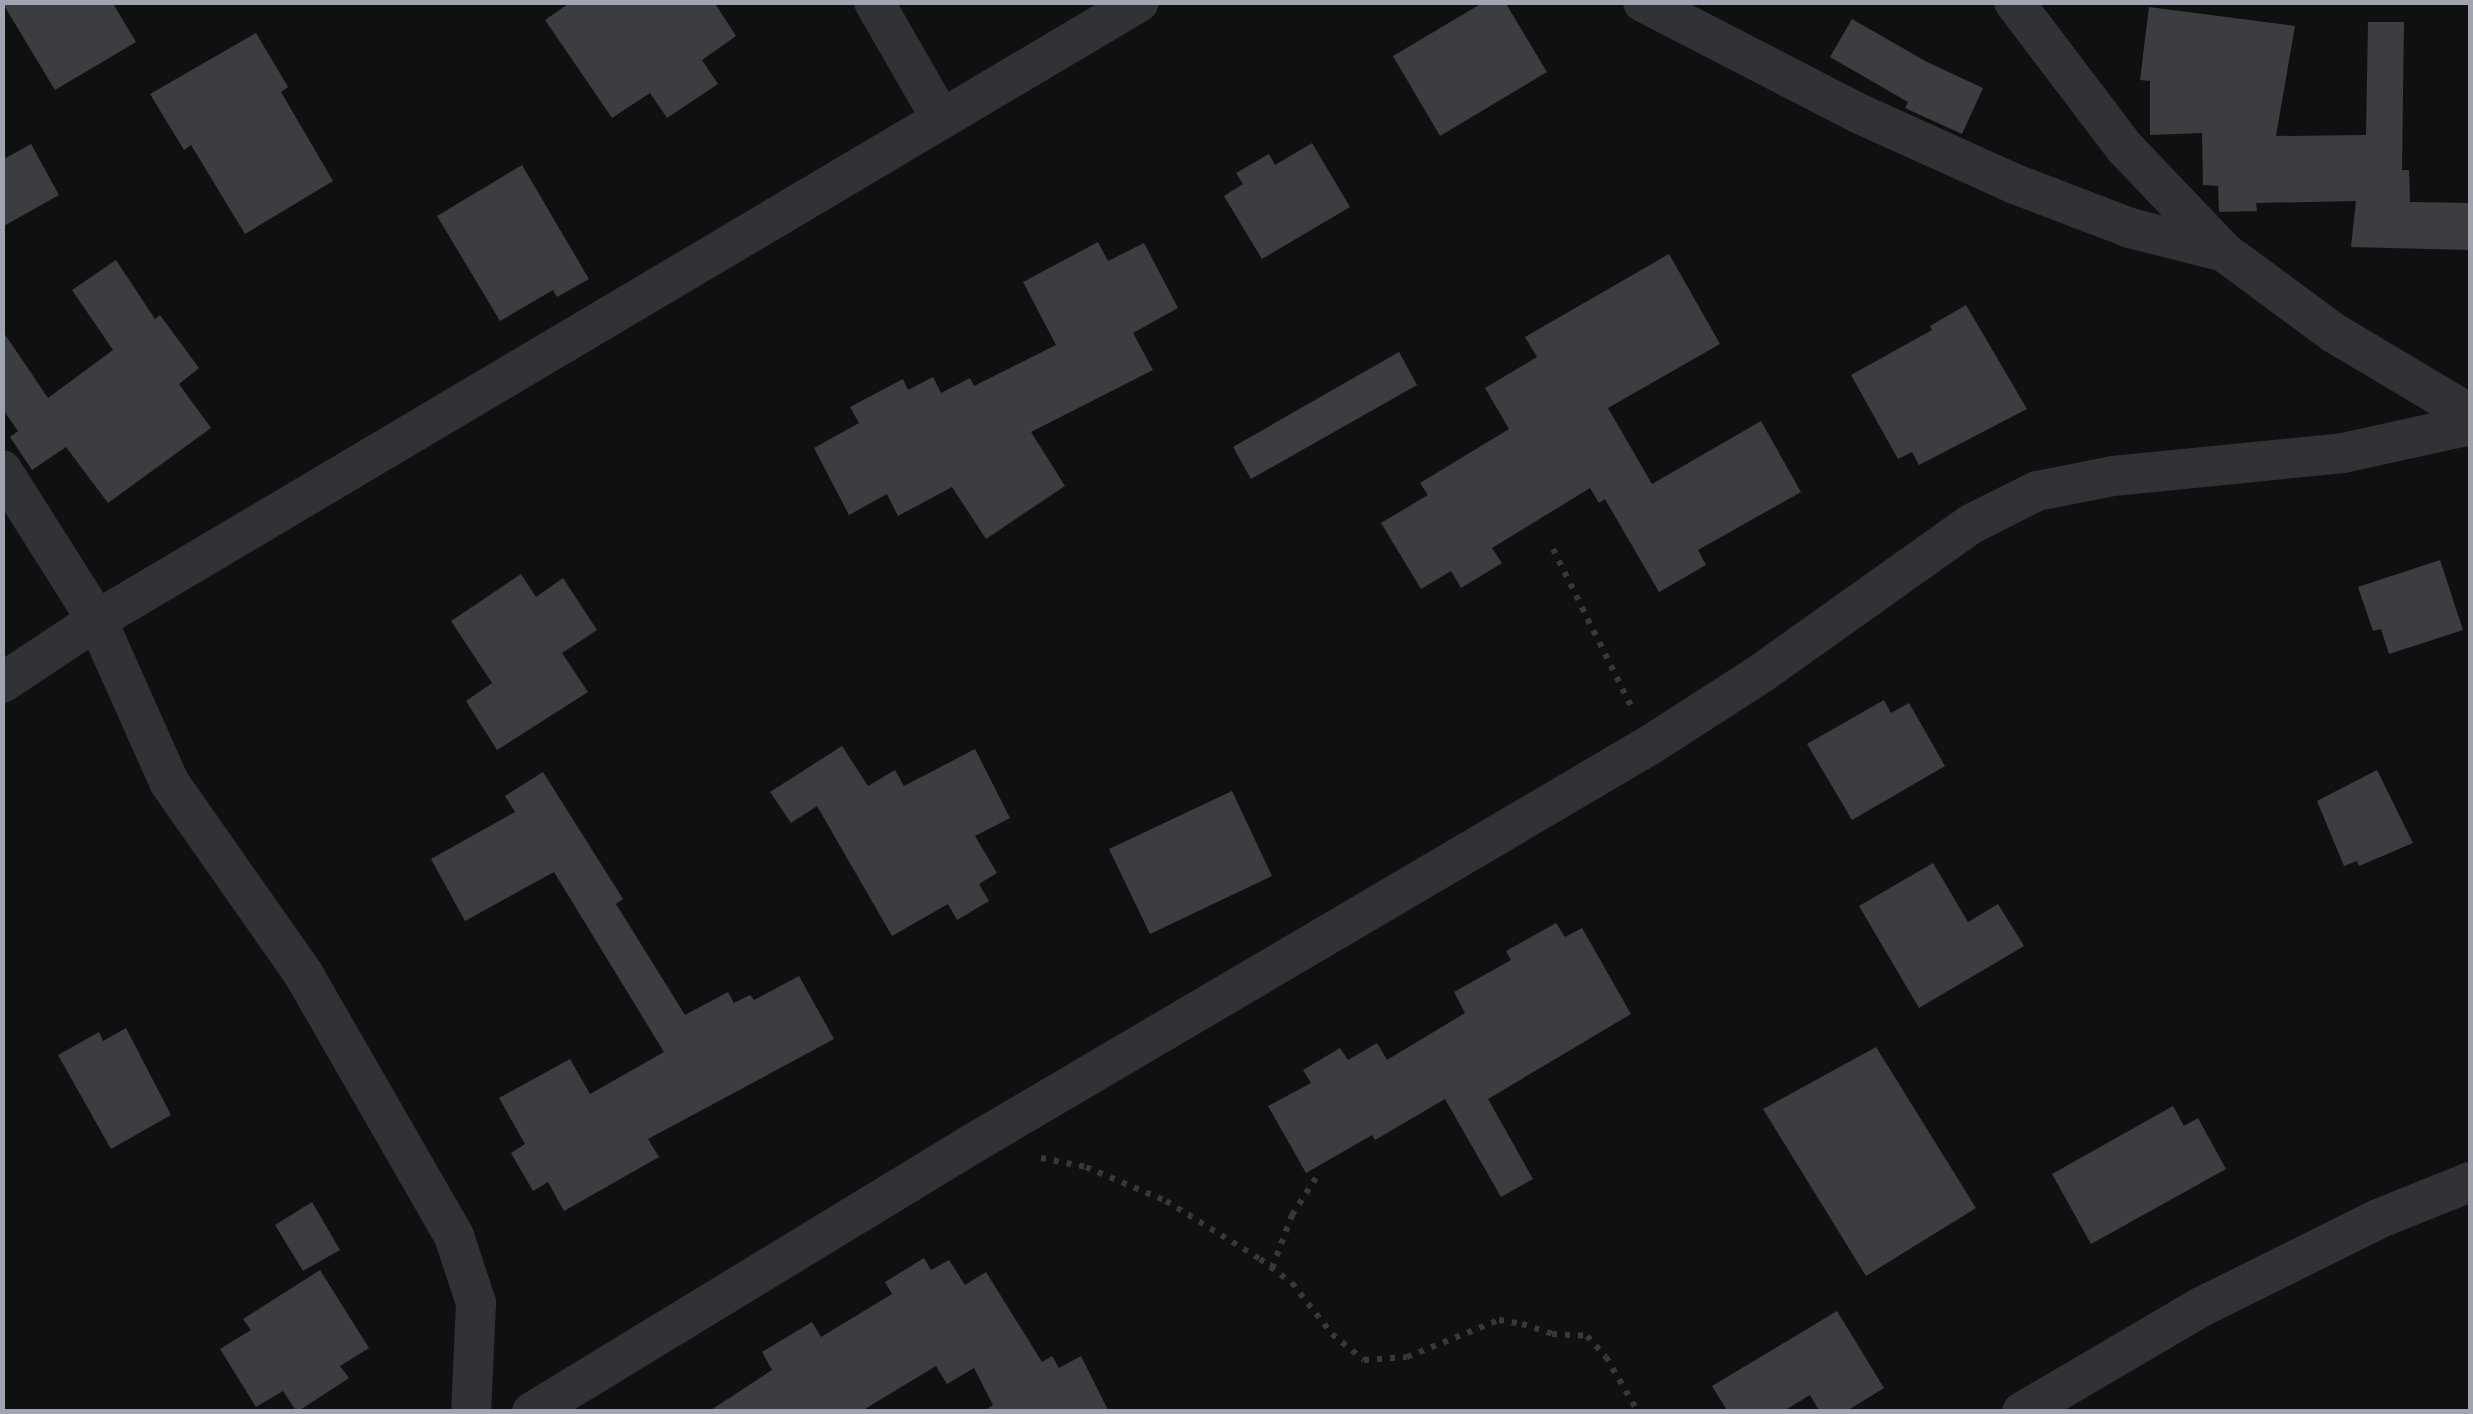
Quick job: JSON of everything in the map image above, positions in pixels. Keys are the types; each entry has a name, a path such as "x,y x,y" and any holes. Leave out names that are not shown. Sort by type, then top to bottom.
{"street":[{"path":"874,2 940,117"},
{"path":"2,683 97,620 1139,2"},
{"path":"1643,2 1860,114 2015,184 2130,228 2224,252"},
{"path":"2014,2 2126,148 2224,252 2334,333 2470,414"},
{"path":"553,1406 972,1144 1650,745 1776,664 1971,524 2037,491 2113,476 2343,454 2470,425"},
{"path":"2,470 97,620 169,782 304,975 454,1236 476,1303 471,1412"},
{"path":"2022,1412 2201,1307 2378,1219 2470,1182"}],"path":[{"path":"1553,549 1650,745"},
{"path":"972,1144 1086,1167 1166,1201 1292,1283 1332,1334 1364,1360 1407,1357 1499,1320 1552,1334 1587,1336 1606,1357 1638,1412"},
{"path":"1272,1268 1292,1215 1317,1176"}],"building":[{"path":"2,2 112,2 136,42 55,90"},
{"path":"571,2 714,2 736,36 702,60 718,84 667,118 650,93 612,118 545,20"},
{"path":"1484,2 1505,2 1547,72 1440,136 1393,56"},
{"path":"2149,7 2295,26 2276,136 2366,135 2368,22 2404,22 2402,170 2409,170 2410,202 2470,203 2470,250 2351,247 2356,201 2256,203 2257,211 2219,212 2218,186 2203,185 2202,133 2150,135 2150,81 2140,80"},
{"path":"1852,19 1927,62 1983,88 1962,134 1905,108 1908,102 1830,57"},
{"path":"256,33 288,87 281,92 333,181 245,234 191,145 184,150 150,94"},
{"path":"1312,143 1350,207 1262,259 1224,196 1243,184 1236,173 1269,154 1275,165"},
{"path":"31,144 59,195 2,227 2,160"},
{"path":"522,165 589,279 557,297 553,290 500,321 437,216"},
{"path":"1098,242 1108,261 1144,243 1178,308 1133,333 1153,370 1031,432 1065,486 986,539 952,487 898,516 887,494 849,515 814,448 859,423 850,407 903,379 908,390 933,377 941,393 970,378 974,386 1056,345 1023,282"},
{"path":"1669,254 1720,344 1608,408 1652,484 1761,421 1801,492 1698,550 1706,565 1659,592 1605,499 1599,503 1590,488 1492,548 1502,563 1461,588 1451,571 1421,589 1381,523 1428,495 1420,483 1509,429 1485,388 1537,357 1525,337"},
{"path":"116,260 155,319 160,315 199,368 179,384 211,428 108,503 66,447 32,470 10,437 18,431 2,408 2,330 48,398 113,350 72,290"},
{"path":"1966,305 2027,409 1919,465 1912,452 1898,459 1851,375 1932,330 1930,326"},
{"path":"1399,352 1417,385 1251,479 1233,447"},
{"path":"2440,560 2463,630 2389,654 2381,629 2373,631 2358,587"},
{"path":"521,574 536,597 563,578 597,630 562,653 588,692 497,750 466,701 492,683 451,621"},
{"path":"1884,700 1891,713 1909,703 1945,766 1852,820 1807,744"},
{"path":"842,746 868,786 895,770 904,786 975,749 1010,818 975,836 997,873 979,884 989,901 957,920 948,904 892,936 817,806 791,823 770,792"},
{"path":"2377,770 2413,843 2359,866 2357,861 2344,866 2317,801"},
{"path":"543,772 623,899 616,904 685,1015 728,992 734,1003 750,995 754,1000 799,976 834,1039 648,1139 659,1157 564,1211 548,1182 533,1191 511,1153 525,1144 499,1098 570,1059 590,1094 664,1052 554,872 465,921 431,859 515,812 505,796"},
{"path":"1232,791 1272,876 1150,934 1109,849"},
{"path":"1933,863 1968,922 1998,904 2024,946 1919,1008 1859,906"},
{"path":"1556,923 1565,937 1582,928 1631,1014 1488,1099 1533,1179 1501,1197 1445,1099 1375,1140 1372,1135 1306,1173 1268,1106 1311,1083 1303,1070 1340,1048 1348,1060 1377,1043 1387,1060 1465,1013 1454,992 1511,960 1506,951"},
{"path":"126,1028 171,1115 111,1149 58,1055 99,1032 103,1041"},
{"path":"1876,1047 1976,1208 1866,1276 1763,1109"},
{"path":"2173,1106 2184,1126 2198,1118 2226,1169 2091,1244 2052,1174"},
{"path":"312,1202 340,1250 303,1271 275,1225"},
{"path":"924,1258 931,1270 949,1260 965,1285 986,1272 1042,1362 1052,1356 1059,1368 1081,1356 1109,1412 982,1412 993,1405 974,1368 947,1384 936,1366 860,1412 708,1412 772,1370 762,1352 812,1322 821,1337 892,1294 885,1282"},
{"path":"320,1270 369,1348 340,1366 349,1378 297,1412 283,1391 256,1407 220,1349 251,1330 243,1319"},
{"path":"1837,1311 1884,1388 1845,1412 1820,1412 1810,1395 1782,1412 1728,1412 1712,1386"}]}
